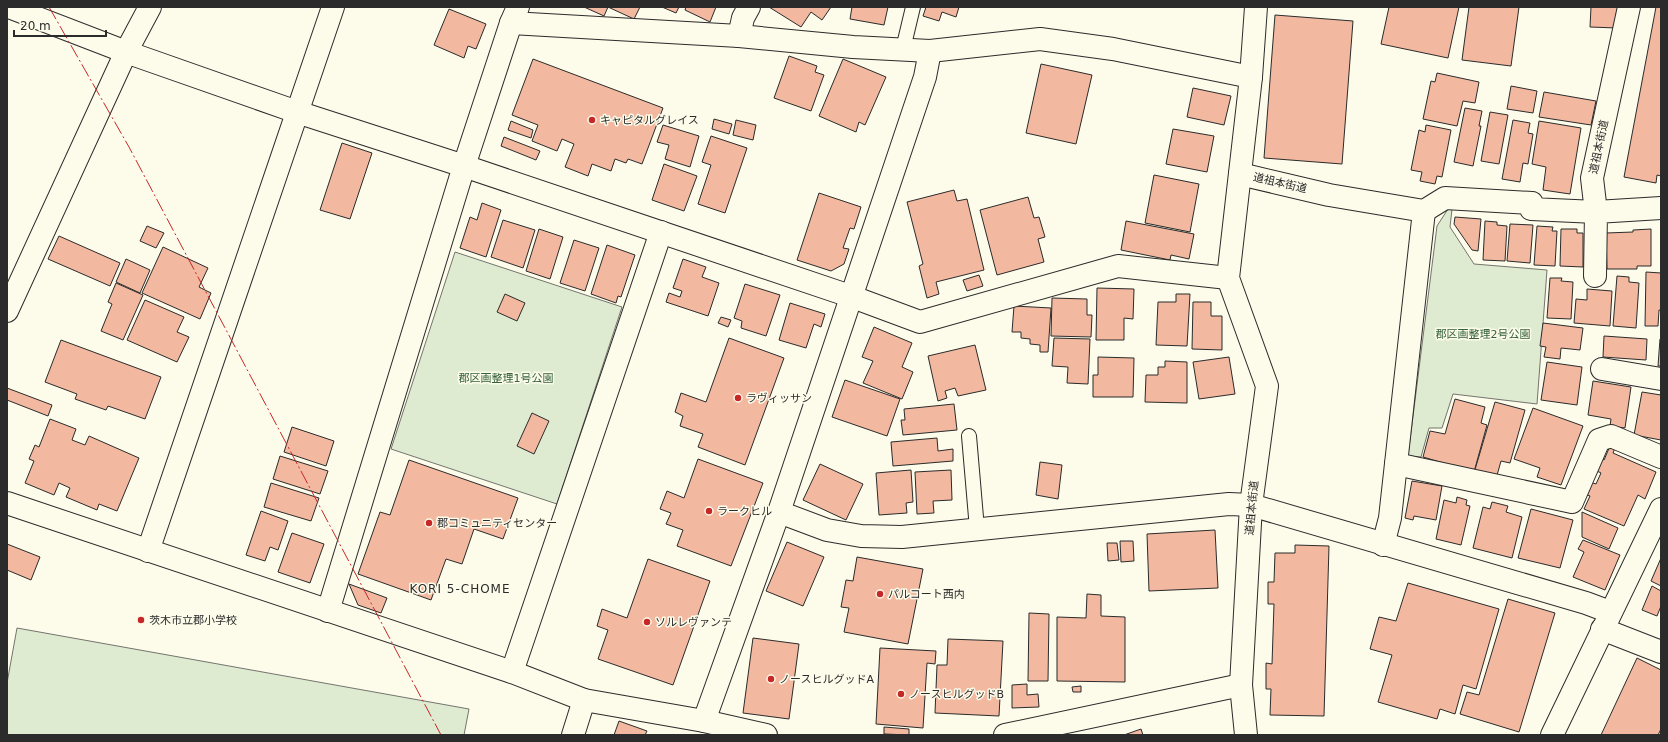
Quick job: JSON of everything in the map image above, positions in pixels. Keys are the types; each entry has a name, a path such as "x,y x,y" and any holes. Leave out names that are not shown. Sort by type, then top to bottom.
{"street":[{"path":"9,7 126,52 297,112 661,232 850,296 920,322 1118,266 1228,278"},
{"path":"7,311 126,52 150,7"},
{"path":"148,551 333,7"},
{"path":"740,36 743,18 749,7"},
{"path":"1240,174 1252,77 1256,7"},
{"name":"道祖本街道","path":"1595,276 1596,212 1592,178 1629,7"},
{"path":"328,611 464,166 514,15 853,47 930,51 1040,39 1113,50 1252,77"},
{"path":"704,721 779,512 850,296 925,77 930,51"},
{"name":"道祖本街道","path":"1246,735 1241,685 1251,505 1267,386 1228,278 1240,174 1329,195 1424,211"},
{"path":"1383,545 1390,518 1424,211 1445,198 1532,203 1531,209 1596,212 1661,208"},
{"path":"512,672 661,232"},
{"path":"1602,369 1661,379"},
{"path":"1396,464 1572,502 1599,440 1611,436 1661,457"},
{"path":"7,503 512,672 584,700 704,721 745,733 766,735"},
{"path":"779,512 827,530 862,536 902,537 1229,504 1251,505 1383,545 1586,603 1606,620 1661,652"},
{"path":"1552,735 1606,620 1661,509"},
{"path":"1005,735 1241,685"},
{"path":"573,735 584,700"}],"lane":[{"path":"903,49 913,7"},
{"path":"969,436 977,530"}],"green space":[{"name":"郡区画整理2号公園","path":"1448,209 1452,209 1450,227 1474,264 1547,270 1537,404 1453,394 1442,428 1429,428 1421,457 1408,456 1437,226"},
{"name":"郡区画整理1号公園","path":"455,252 622,307 557,504 391,449"},
{"path":"17,628 469,709 464,735 7,735 7,683"}],"building":[{"path":"584,7 608,7 604,16"},
{"path":"608,7 640,7 634,19"},
{"path":"662,7 679,7 676,13"},
{"path":"686,7 716,7 710,22 685,10"},
{"path":"769,7 831,7 822,20 811,12 801,27"},
{"path":"852,7 888,7 884,25 850,19"},
{"path":"926,7 959,7 956,17 942,12 939,21 923,16"},
{"path":"1389,7 1459,7 1448,58 1381,44"},
{"path":"1469,7 1519,7 1511,66 1462,60"},
{"path":"1591,7 1618,7 1617,28 1590,27"},
{"path":"1656,7 1661,7 1661,176 1657,175 1656,183 1624,177"},
{"path":"449,9 486,24 476,49 468,46 464,58 434,45"},
{"path":"1275,15 1353,21 1342,164 1264,158"},
{"path":"789,56 817,66 815,72 824,75 811,111 774,98"},
{"name":"キャピタルグレイス","path":"533,59 663,108 642,164 628,159 626,163 615,159 611,171 592,164 588,176 565,167 574,144 562,139 557,151 532,141 538,125 512,115"},
{"path":"843,59 886,77 865,125 859,122 856,132 819,116"},
{"path":"1041,64 1092,75 1076,144 1026,133"},
{"path":"1437,73 1479,82 1475,103 1463,101 1457,126 1423,119 1431,81 1435,82"},
{"path":"1511,86 1537,91 1533,113 1507,109"},
{"path":"1193,88 1231,96 1224,125 1187,117"},
{"path":"1544,92 1596,101 1591,125 1539,117"},
{"path":"1465,108 1482,111 1479,126 1481,126 1473,166 1454,162"},
{"path":"1490,112 1508,115 1499,164 1481,161"},
{"path":"714,119 732,124 729,134 712,129"},
{"path":"736,120 756,125 753,140 733,135"},
{"path":"1513,120 1530,123 1528,133 1533,134 1528,164 1523,163 1520,182 1502,179"},
{"path":"511,121 533,130 531,138 508,130"},
{"path":"1539,121 1581,128 1570,194 1543,190 1546,167 1532,164"},
{"path":"663,125 699,136 690,167 665,159 669,145 657,142"},
{"path":"1426,125 1451,130 1442,177 1437,176 1435,184 1420,181 1422,172 1411,170 1419,130 1425,132"},
{"path":"1173,129 1214,136 1207,172 1166,164"},
{"path":"711,136 747,148 725,213 698,204 711,165 702,162"},
{"path":"504,137 540,151 536,160 501,146"},
{"path":"342,143 372,153 350,219 320,210"},
{"path":"664,164 697,176 684,211 652,200"},
{"path":"1154,175 1199,184 1190,232 1145,223"},
{"path":"954,190 957,201 967,199 984,270 936,282 939,294 927,298 919,266 923,264 907,202"},
{"path":"819,193 861,207 854,229 850,228 843,248 849,249 844,264 831,271 797,260"},
{"path":"1028,197 1034,218 1039,217 1045,237 1038,239 1044,262 997,275 980,210"},
{"path":"482,203 501,210 486,257 460,248 470,217 477,220"},
{"path":"1455,217 1481,219 1478,251 1472,250 1454,224"},
{"path":"503,220 535,230 523,268 491,257"},
{"path":"1126,221 1194,234 1189,259 1171,255 1170,260 1121,250"},
{"path":"1485,221 1497,222 1497,225 1507,226 1505,261 1483,260"},
{"path":"1510,224 1533,225 1530,263 1507,261"},
{"path":"147,226 164,233 156,248 140,241"},
{"path":"1537,226 1553,227 1552,231 1557,231 1555,266 1534,265"},
{"path":"539,229 563,237 550,279 526,271"},
{"path":"1561,229 1577,229 1577,233 1583,233 1583,267 1560,266"},
{"path":"1651,229 1651,266 1637,266 1637,269 1607,269 1606,233 1633,232 1633,230"},
{"path":"59,236 120,263 110,286 48,259"},
{"path":"574,240 599,248 585,291 560,283"},
{"path":"607,245 635,255 621,297 618,296 616,303 591,294"},
{"path":"163,247 208,268 199,287 211,293 200,319 142,293"},
{"path":"126,259 150,270 140,293 116,282"},
{"path":"683,259 706,267 702,277 719,283 708,316 666,302 669,293 680,297 682,291 673,288"},
{"path":"1646,272 1661,273 1661,310 1659,310 1658,326 1645,326"},
{"path":"979,275 983,286 967,291 963,280"},
{"path":"1617,276 1629,277 1629,282 1639,283 1636,328 1613,326"},
{"path":"1550,278 1562,278 1561,281 1573,282 1571,319 1547,318"},
{"path":"116,283 143,295 123,340 101,331 112,304 108,302"},
{"path":"745,284 780,295 766,336 741,328 742,321 734,318"},
{"path":"1097,288 1134,289 1133,319 1124,318 1124,340 1096,340"},
{"path":"1587,289 1612,291 1610,326 1574,323 1576,299 1587,300"},
{"path":"505,294 525,303 517,321 497,312"},
{"path":"1176,294 1190,294 1187,346 1156,345 1158,302 1176,302"},
{"path":"1052,298 1087,299 1087,315 1092,315 1091,337 1051,336"},
{"path":"145,300 184,317 177,332 189,337 177,362 127,340"},
{"path":"1193,302 1211,302 1211,316 1222,316 1222,350 1192,349"},
{"path":"790,303 825,314 821,327 814,324 806,348 779,340"},
{"path":"1014,306 1051,308 1048,352 1040,352 1040,345 1030,344 1030,339 1021,338 1021,332 1012,332"},
{"path":"721,317 731,320 728,327 718,323"},
{"path":"1543,323 1583,328 1580,350 1561,348 1560,359 1544,357 1546,347 1540,346"},
{"path":"874,327 912,343 902,367 913,372 902,399 863,383 873,361 862,357"},
{"path":"1604,336 1647,339 1646,360 1603,357"},
{"name":"ラヴィッサン","path":"729,338 784,358 745,465 698,447 703,434 680,426 683,416 675,412 681,393 706,402"},
{"path":"1054,338 1090,339 1088,384 1067,383 1068,367 1052,366"},
{"path":"1660,339 1661,366 1658,366"},
{"path":"61,340 161,377 145,419 108,406 106,410 75,399 77,394 45,382"},
{"path":"975,345 986,390 958,396 955,388 945,391 947,398 938,401 928,356"},
{"path":"1098,357 1134,358 1133,397 1093,397 1093,375 1098,375"},
{"path":"1229,357 1235,394 1199,399 1193,362"},
{"path":"1165,361 1187,362 1187,403 1145,402 1146,375 1158,375 1158,367 1165,367"},
{"path":"1547,362 1582,367 1577,405 1541,400"},
{"path":"845,380 900,399 887,436 832,417"},
{"path":"1593,381 1631,387 1625,428 1610,426 1611,419 1588,415"},
{"path":"7,388 52,405 48,416 7,400"},
{"path":"1642,392 1661,395 1661,440 1634,435"},
{"path":"1455,399 1485,407 1481,423 1487,425 1474,472 1423,457 1430,431 1445,434"},
{"path":"1495,402 1525,410 1510,463 1501,461 1496,479 1474,473"},
{"path":"954,404 957,430 903,435 901,420 905,420 904,409"},
{"path":"1533,408 1583,426 1561,485 1537,477 1540,468 1514,459"},
{"path":"532,413 549,421 534,454 517,446"},
{"path":"50,419 76,429 72,440 85,445 89,436 139,458 117,511 99,504 97,510 66,497 70,488 59,483 54,495 25,483 34,461 29,459 35,445 39,447"},
{"path":"292,427 334,441 326,466 284,452"},
{"path":"937,438 938,451 953,449 953,461 893,466 891,442"},
{"path":"1610,446 1615,448 1613,453 1656,472 1645,499 1638,495 1624,526 1584,509 1590,496 1585,494 1590,482 1596,484 1601,473 1595,470 1601,458 1604,460"},
{"path":"280,456 328,471 320,494 273,479"},
{"name":"ラークヒル","path":"698,459 763,483 731,566 677,546 683,530 666,524 671,513 660,509 667,491 684,498"},
{"path":"409,460 518,498 503,539 474,529 462,564 446,559 431,600 358,574 380,512 390,515"},
{"path":"1040,462 1062,465 1058,499 1036,495"},
{"path":"820,464 863,484 846,520 803,500"},
{"path":"911,470 913,502 906,503 907,513 879,515 876,473"},
{"path":"951,470 952,500 933,501 934,513 917,514 915,472"},
{"path":"1412,481 1442,486 1436,520 1414,516 1413,520 1405,518"},
{"path":"271,483 319,498 311,521 264,507"},
{"path":"1457,497 1467,500 1466,505 1470,506 1461,545 1436,539 1444,500 1456,503"},
{"path":"1492,502 1508,506 1506,512 1522,517 1512,558 1473,548 1483,507 1490,509"},
{"path":"1531,509 1573,520 1560,568 1518,558"},
{"path":"261,511 288,521 278,550 270,547 265,561 246,555"},
{"path":"1582,512 1618,528 1609,549 1582,537"},
{"path":"1215,530 1218,588 1149,591 1147,534"},
{"path":"292,533 324,544 310,583 278,572"},
{"path":"1583,540 1620,555 1605,590 1573,577 1584,552 1578,549"},
{"path":"1120,541 1133,541 1134,561 1121,562"},
{"path":"787,542 824,557 803,606 766,591"},
{"path":"1107,543 1117,543 1119,560 1108,561"},
{"path":"7,544 40,557 31,580 7,570"},
{"path":"1295,545 1329,546 1324,716 1270,715 1271,689 1266,689 1266,663 1272,664 1274,604 1268,604 1268,582 1274,582 1275,553 1295,553"},
{"name":"パルコート西内","path":"857,557 923,569 908,644 844,632 849,608 841,607 846,580 853,581"},
{"path":"1661,558 1661,586 1651,581"},
{"name":"ソルレヴァンテ","path":"648,559 710,581 673,685 598,659 608,630 597,626 602,609 627,618"},
{"path":"1408,583 1499,609 1476,689 1463,685 1455,714 1440,709 1437,719 1378,702 1392,655 1370,649 1379,617 1396,621"},
{"path":"349,584 387,598 381,613 358,605"},
{"path":"1652,586 1661,591 1661,606 1657,616 1642,610"},
{"path":"1087,594 1101,595 1101,616 1125,617 1125,682 1057,681 1057,617 1086,618"},
{"path":"1508,599 1555,613 1519,732 1460,714 1467,692 1479,695"},
{"path":"1029,613 1049,614 1048,681 1028,681"},
{"name":"ノースヒルグッドA","path":"753,638 799,644 789,719 743,713"},
{"path":"948,639 1003,641 999,716 935,713 937,665 947,665"},
{"name":"ノースヒルグッドB","path":"880,648 936,651 935,664 927,663 923,728 876,724"},
{"path":"1637,658 1661,670 1661,729 1658,735 1601,735"},
{"path":"1027,684 1027,695 1038,694 1039,707 1012,708 1012,685"},
{"path":"1081,686 1081,692 1073,692 1072,687"},
{"path":"619,721 647,731 645,735 614,735"},
{"path":"884,727 909,729 909,735 884,734"},
{"path":"1141,729 1143,735 1124,735"}],"power":[{"path":"49,7 129,147 441,735"}],"place":[{"name":"キャピタルグレイス","path":"592,120"},
{"name":"ラヴィッサン","path":"738,398"},
{"name":"ラークヒル","path":"709,511"},
{"name":"郡コミュニティセンター","path":"429,523"},
{"name":"パルコート西内","path":"880,594"},
{"name":"茨木市立郡小学校","path":"141,620"},
{"name":"ソルレヴァンテ","path":"647,622"},
{"name":"ノースヒルグッドA","path":"771,679"},
{"name":"ノースヒルグッドB","path":"901,694"}],"district":[{"name":"KORI 5-CHOME","path":"460,589"}]}
